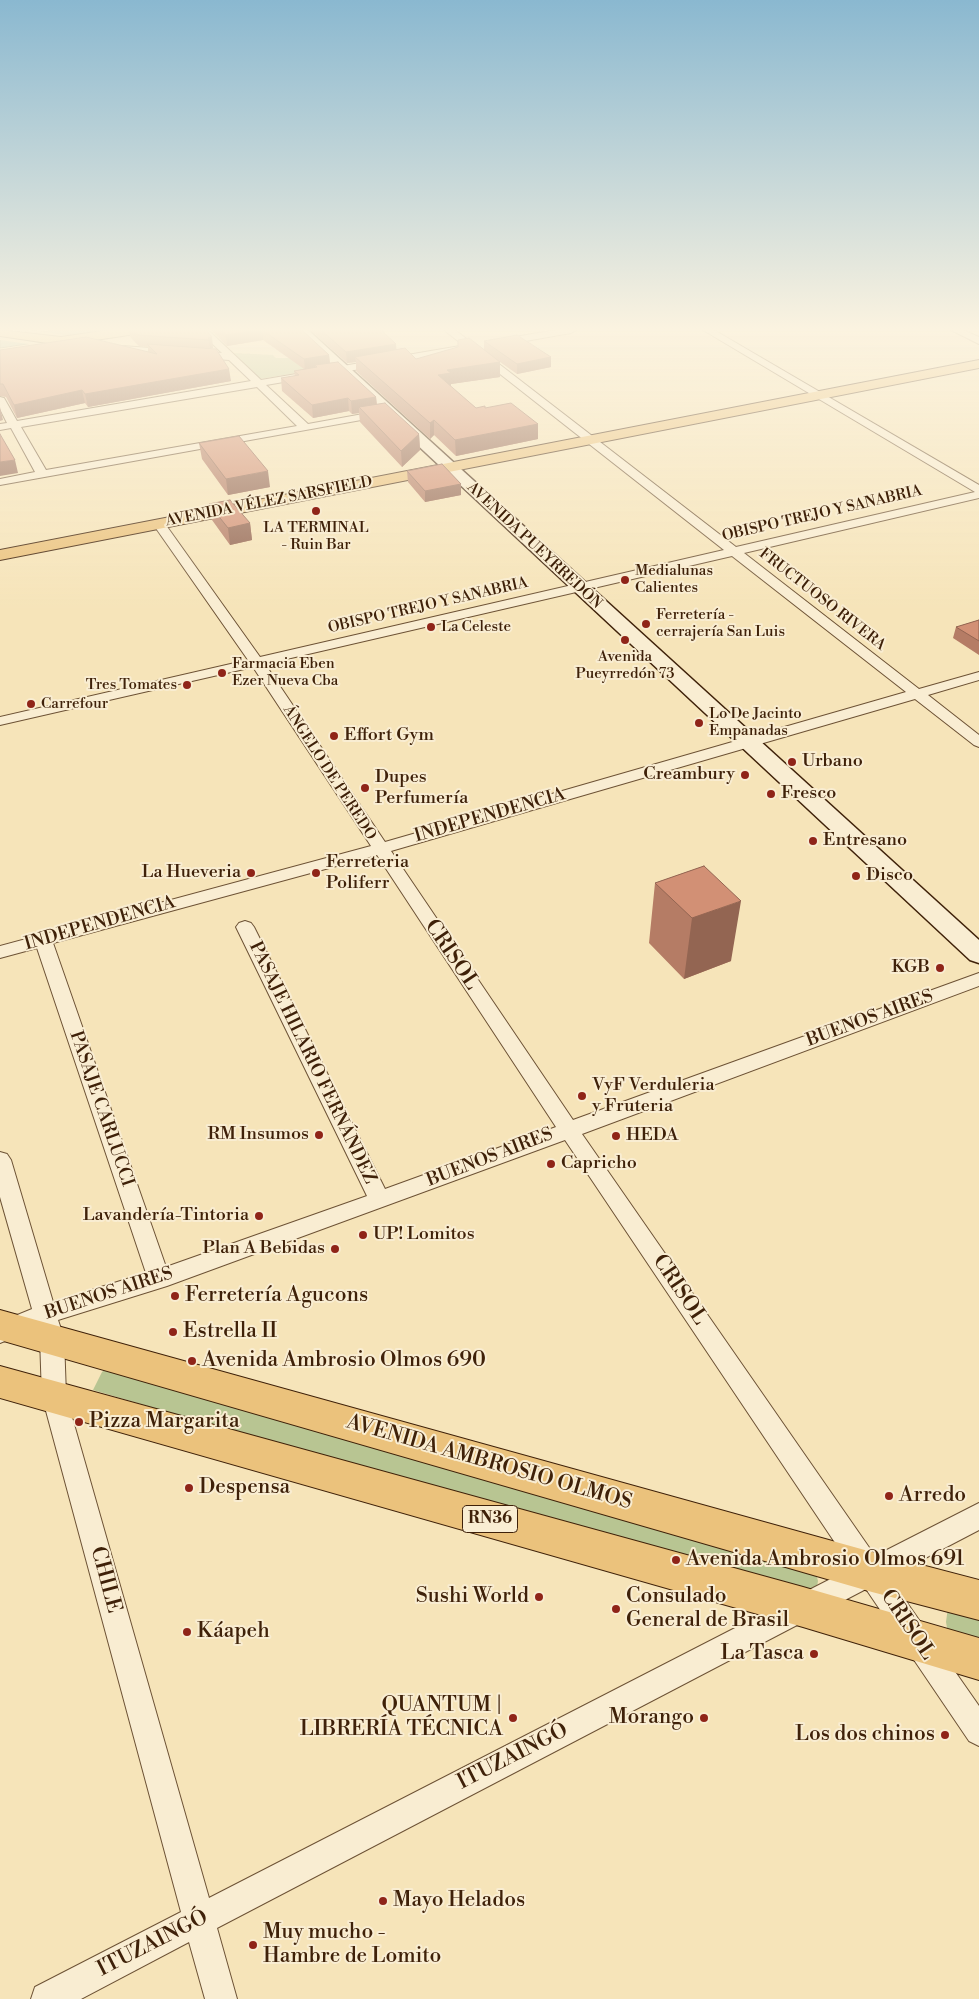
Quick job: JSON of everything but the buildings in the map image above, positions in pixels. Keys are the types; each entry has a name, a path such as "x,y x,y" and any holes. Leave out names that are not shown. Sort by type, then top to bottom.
{"main road":[{"name":"AVENIDA PUEYRREDÓN","path":"404,423 579,588 979,954"},
{"name":"AVENIDA VÉLEZ SARSFIELD","path":"0,555 665,423"},
{"name":"AVENIDA AMBROSIO OLMOS","path":"4,1329 49,1326 872,1572 979,1600"},
{"name":"RN36","path":"0,1382 804,1607 979,1659"}],"street":[{"path":"0,426 18,423"},
{"path":"301,423 305,427"},
{"path":"0,482 327,423"},
{"name":"FRUCTUOSO RIVERA","path":"569,423 732,552 979,742"},
{"path":"868,423 979,490"},
{"path":"14,424 42,474"},
{"name":"OBISPO TREJO Y SANABRIA","path":"0,721 979,494"},
{"name":"ÁNGELO DE PEREDO","path":"159,524 256,661 380,849"},
{"name":"INDEPENDENCIA","path":"0,952 380,849 747,741 979,676"},
{"name":"CRISOL","path":"380,849 568,1129 979,1731"},
{"name":"PASAJE HILARIO FERNÁNDEZ","path":"245,927 380,1200"},
{"name":"PASAJE CARLUCCI","path":"43,940 159,1279"},
{"name":"BUENOS AIRES","path":"49,1326 159,1279 380,1200 568,1129 979,979"},
{"name":"CHILE","path":"0,1160 49,1326 54,1396 221,1999"},
{"name":"ITUZAINGÓ","path":"47,1999 979,1516"}],"shaded area":[{"path":"110,1365 815,1569 818,1581 816,1592 806,1599 93,1390 102,1372"},
{"path":"948,1607 979,1615 979,1647 949,1639 946,1622"}],"place":[{"name":"LA TERMINAL - Ruin Bar","path":"316,511"},
{"name":"Medialunas Calientes","path":"625,580"},
{"name":"Ferretería - cerrajería San Luis","path":"646,624"},
{"name":"La Celeste","path":"431,627"},
{"name":"Avenida Pueyrredón 73","path":"625,640"},
{"name":"Farmacia Eben Ezer Nueva Cba","path":"222,673"},
{"name":"Tres Tomates","path":"187,685"},
{"name":"Carrefour","path":"31,704"},
{"name":"Lo De Jacinto Empanadas","path":"699,723"},
{"name":"Effort Gym","path":"334,736"},
{"name":"Urbano","path":"792,762"},
{"name":"Creambury","path":"745,775"},
{"name":"Dupes Perfumería","path":"365,788"},
{"name":"Fresco","path":"771,794"},
{"name":"Entresano","path":"813,841"},
{"name":"La Hueveria","path":"251,873"},
{"name":"Ferreteria Poliferr","path":"316,873"},
{"name":"Disco","path":"856,876"},
{"name":"KGB","path":"940,968"},
{"name":"VyF Verduleria y Fruteria","path":"582,1096"},
{"name":"RM Insumos","path":"319,1135"},
{"name":"HEDA","path":"616,1136"},
{"name":"Capricho","path":"551,1164"},
{"name":"Lavandería-Tintoria","path":"259,1216"},
{"name":"UP! Lomitos","path":"363,1235"},
{"name":"Plan A Bebidas","path":"335,1249"},
{"name":"Ferretería Agucons","path":"175,1296"},
{"name":"Estrella II","path":"173,1332"},
{"name":"Avenida Ambrosio Olmos 690","path":"192,1361"},
{"name":"Pizza Margarita","path":"79,1422"},
{"name":"Despensa","path":"189,1488"},
{"name":"Arredo","path":"889,1496"},
{"name":"Avenida Ambrosio Olmos 691","path":"676,1560"},
{"name":"Sushi World","path":"539,1597"},
{"name":"Consulado General de Brasil","path":"616,1609"},
{"name":"Káapeh","path":"187,1632"},
{"name":"La Tasca","path":"814,1654"},
{"name":"QUANTUM | LIBRERÍA TÉCNICA","path":"513,1718"},
{"name":"Morango","path":"704,1718"},
{"name":"Los dos chinos","path":"945,1735"},
{"name":"Mayo Helados","path":"383,1901"},
{"name":"Muy mucho - Hambre de Lomito","path":"253,1945"}]}
